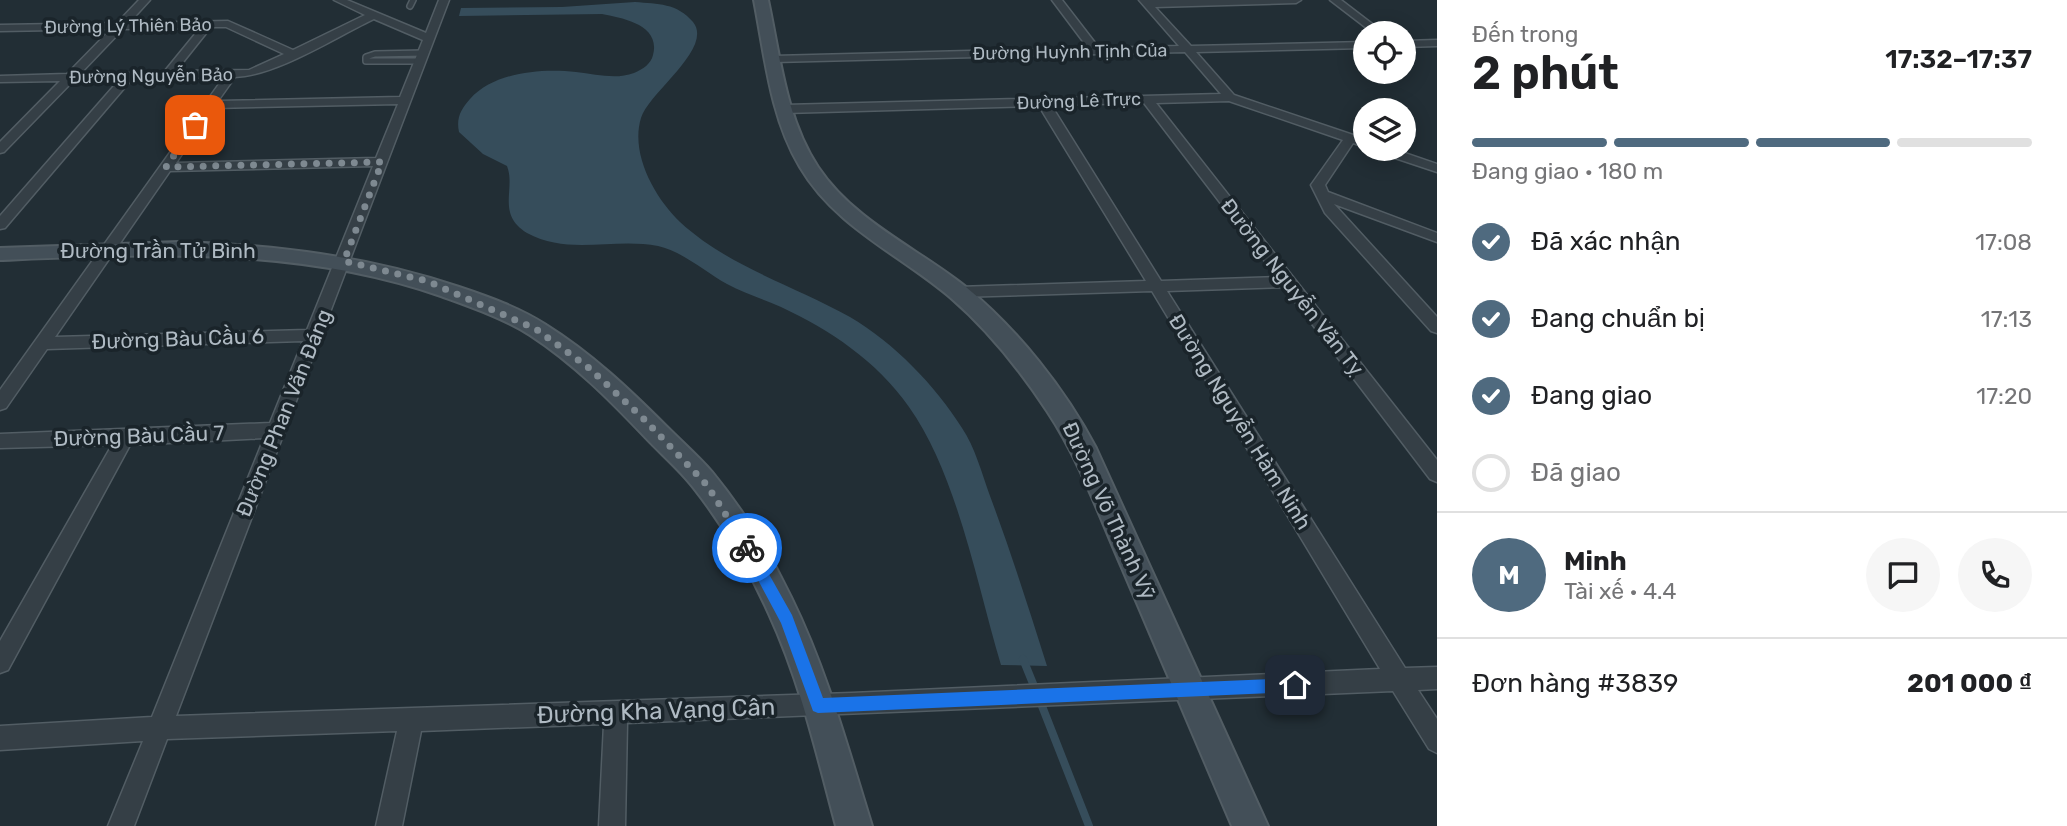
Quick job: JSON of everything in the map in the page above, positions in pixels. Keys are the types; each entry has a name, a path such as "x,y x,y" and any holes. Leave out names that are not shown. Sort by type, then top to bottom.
{"street":[{"path":"0,149 145,0"},
{"path":"339,0 373,15 425,51"},
{"name":"Đường Phan Văn Đáng","path":"121,826 444,0"},
{"name":"Đường Võ Thành Vỹ","path":"761,0 785,109 795,140 810,170 840,205 958,292 1033,369 1061,410 1083,448 1250,826"},
{"path":"1057,0 1096,52"},
{"path":"1145,2 1296,0"},
{"path":"1335,0 1363,21"},
{"path":"1145,2 1230,97"},
{"name":"Đường Nguyễn Bảo","path":"0,79 231,75 267,67 373,15"},
{"path":"166,76 208,24"},
{"name":"Đường Lý Thiên Bảo","path":"0,28 228,24 292,54"},
{"path":"1416,44 1437,43"},
{"name":"Đường Huỳnh Tịnh Của","path":"774,59 1353,45"},
{"path":"0,403 231,75"},
{"path":"0,225 128,77"},
{"name":"Đường Lê Trực","path":"785,109 1230,97 1353,139"},
{"name":"Đường Nguyễn Văn Tỵ","path":"1147,99 1437,474"},
{"path":"210,105 406,100"},
{"name":"Đường Nguyễn Hàm Ninh","path":"1043,102 1437,741"},
{"path":"1350,138 1318,184 1321,194 1330,210 1437,327"},
{"path":"1416,161 1437,168"},
{"path":"166,167 382,162"},
{"path":"1321,194 1437,238"},
{"name":"Đường Trần Tử Bình","path":"0,254 205,247 267,251 344,261 427,281 536,329 589,368 645,420 707,485 753,557 787,620 818,705 854,826"},
{"path":"958,292 1288,282"},
{"name":"Đường Bàu Cầu 6","path":"42,343 315,335"},
{"name":"Đường Bàu Cầu 7","path":"0,441 278,430"},
{"path":"0,662 125,438"},
{"name":"Đường Kha Vạng Cân","path":"0,738 160,728 1066,696 1437,678"},
{"path":"612,826 616,712"},
{"path":"389,826 411,720"}],"lane":[{"path":"425,51 366,61 366,57 375,54 425,51"}],"water":[{"path":"635,2 667,6 680,11 693,22 697,33 688,57 646,107 638,132 642,160 662,201 680,222 719,251 866,327 898,352 939,396 967,435 974,452 1013,559 1047,666 1001,665 964,531 940,464 909,407 867,361 817,326 727,284 685,257 667,249 641,244 575,245 543,240 527,233 512,218 509,210 510,184 507,166 483,154 459,132 459,118 467,103 492,83 519,74 563,71 613,76 634,73 650,61 654,45 651,36 638,25 602,14 459,16 461,8 562,7"}],"waterway":[{"path":"1023,659 1036,691"},
{"path":"1040,701 1089,826"}],"way so far":[{"path":"195,125 166,167 382,162 344,261 427,281 480,302 536,329 589,368 645,420 707,485 747,548"}],"route":[{"path":"747,548 787,620 818,705 1295,685"}]}
